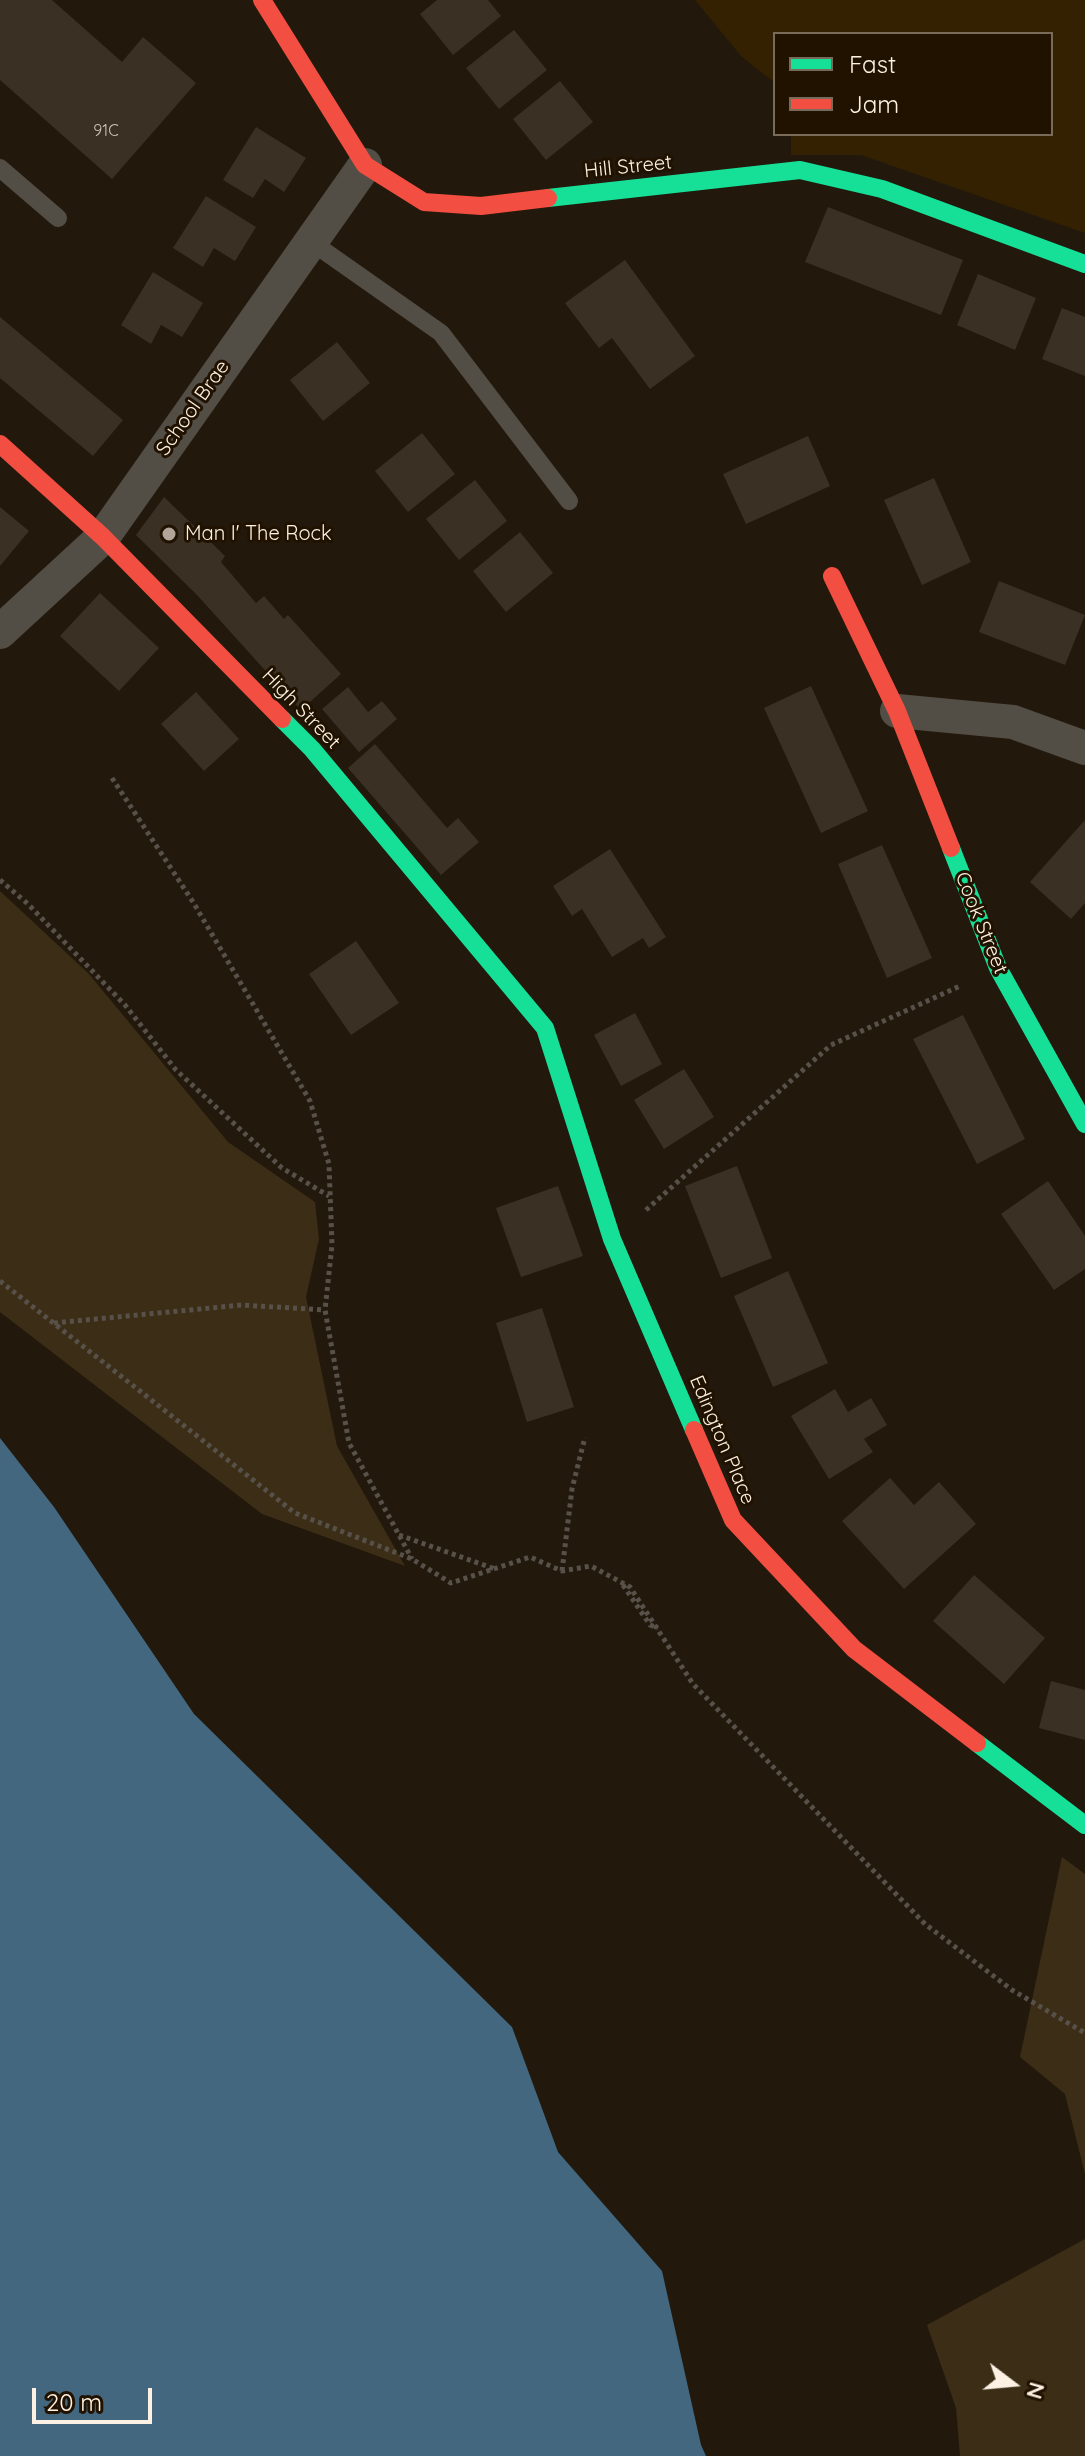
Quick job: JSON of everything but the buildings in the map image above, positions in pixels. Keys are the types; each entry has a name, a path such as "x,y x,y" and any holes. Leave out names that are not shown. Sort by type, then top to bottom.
{"street":[{"name":"Hill Street","path":"262,0 365,165 424,202 481,206 800,170 882,189 1085,264"},
{"name":"School Brae","path":"0,632 103,537 365,165"},
{"name":"High Street","path":"0,444 103,537 312,749 545,1028"},
{"name":"Cook Street","path":"832,576 897,711 998,968 1085,1124"},
{"path":"897,711 1013,722 1085,748"},
{"name":"Edington Place","path":"545,1028 612,1239 733,1520 854,1649 1085,1825"}],"lane":[{"path":"0,168 58,218"},
{"path":"310,241 441,333 569,501"}],"path":[{"path":"112,778 193,902 310,1101 329,1164 332,1245 325,1310 349,1443 412,1559"},
{"path":"0,880 28,904 125,1005 176,1070 282,1168 329,1196"},
{"path":"670,1188 831,1045 998,968"},
{"path":"0,1281 295,1513 412,1559 451,1583 530,1557 562,1571 591,1566 630,1587 693,1684 925,1924 1012,1990 1085,2033"},
{"path":"53,1323 242,1305 325,1310"},
{"path":"562,1571 572,1489 585,1437"},
{"path":"398,1535 495,1569"}],"shaded area":[{"path":"695,0 1085,0 1085,233 861,155 791,155 791,136 1053,136 1053,32 773,32 773,81 741,56"},
{"path":"0,891 89,974 228,1142 315,1202 319,1239 306,1297 337,1446 405,1566 262,1514 0,1312"},
{"path":"1062,1857 1085,1874 1085,2174 1065,2094 1020,2057"},
{"path":"1085,2239 1085,2456 960,2456 956,2408 927,2325"}],"water":[{"path":"0,1438 54,1507 194,1714 512,2027 558,2152 662,2271 706,2456 0,2456"}],"traffic: fast":[{"path":"548,198 800,170 882,189 1085,264"},
{"path":"282,719 312,749 545,1028 612,1239 694,1430"},
{"path":"951,848 998,968 1085,1124"},
{"path":"977,1743 1085,1825"}],"traffic: jam":[{"path":"262,0 365,165 424,202 481,206 548,198"},
{"path":"0,444 103,537 282,719"},
{"path":"832,576 897,711 951,848"},
{"path":"694,1430 733,1520 854,1649 977,1743"}],"place":[{"name":"Man I' The Rock","path":"169,534"}]}
